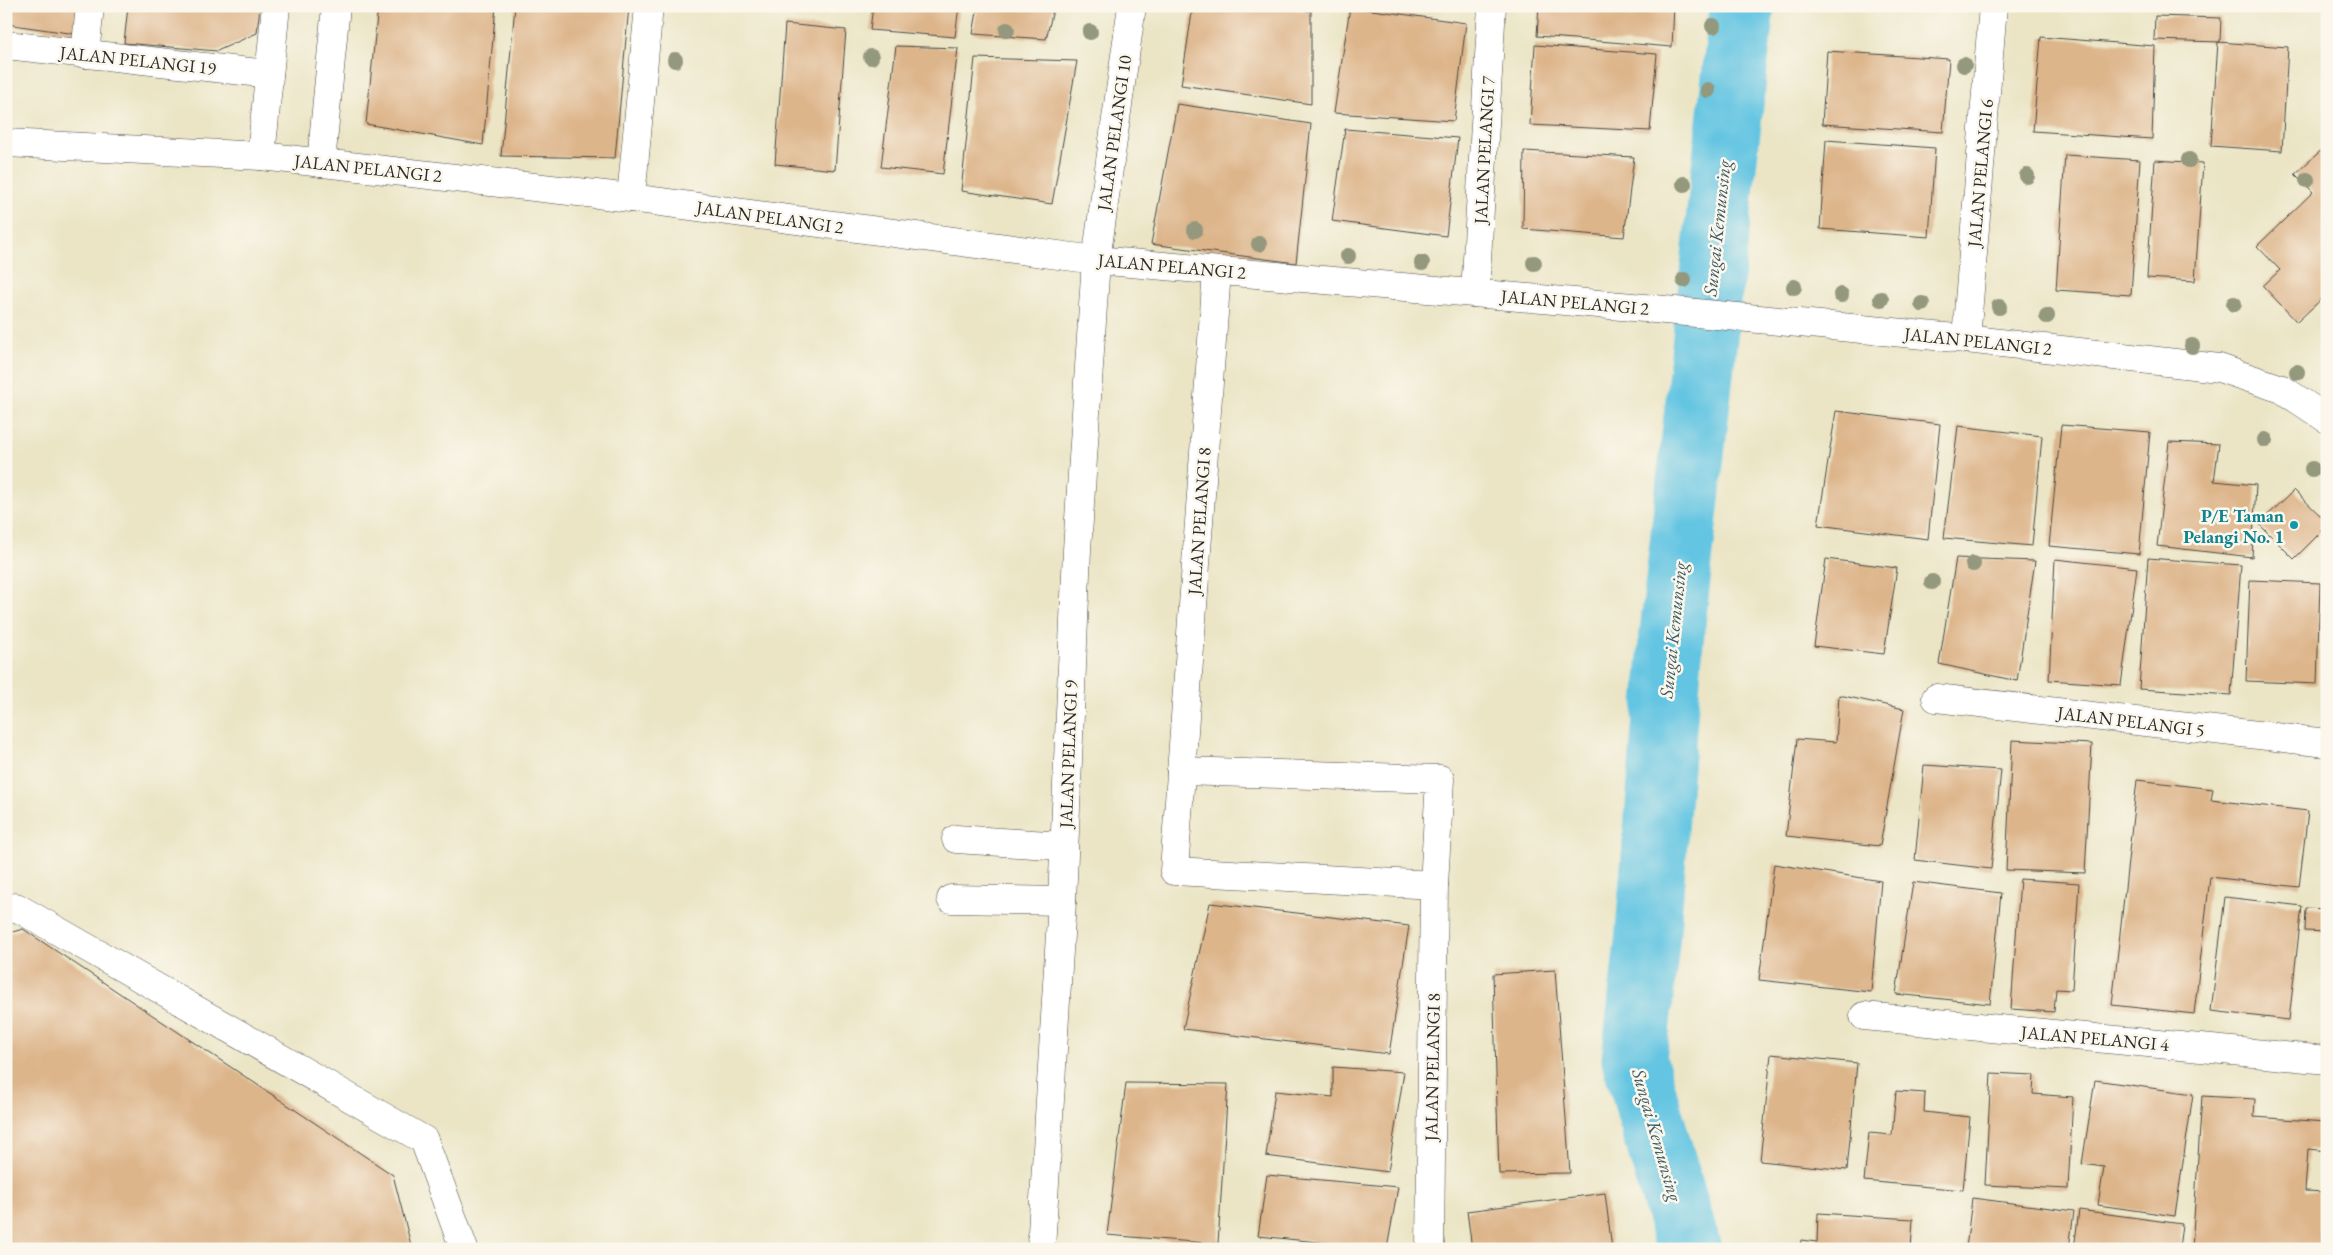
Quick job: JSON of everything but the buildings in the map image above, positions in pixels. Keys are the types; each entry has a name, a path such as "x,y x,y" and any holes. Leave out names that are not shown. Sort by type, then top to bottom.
{"street":[{"path":"85,54 90,6"},
{"path":"261,156 276,6"},
{"path":"321,163 336,6"},
{"path":"631,198 650,6"},
{"name":"JALAN PELANGI 10","path":"1096,260 1132,6"},
{"name":"JALAN PELANGI 7","path":"1475,293 1492,6"},
{"name":"JALAN PELANGI 6","path":"1966,339 1993,6"},
{"name":"JALAN PELANGI 19","path":"6,45 269,74"},
{"name":"JALAN PELANGI 2","path":"6,143 261,156 631,198 1096,260 1769,320 1966,339 2219,368 2282,389 2327,419"},
{"name":"JALAN PELANGI 9","path":"1041,1249 1062,901 1077,550 1096,260"},
{"name":"JALAN PELANGI 8","path":"1217,271 1174,871 1434,885"},
{"name":"JALAN PELANGI 5","path":"1936,698 2327,743"},
{"name":"JALAN PELANGI 8","path":"1181,771 1440,779 1434,885 1430,1249"},
{"path":"956,839 1064,846"},
{"path":"951,899 1062,901"},
{"path":"6,909 16,907 424,1140 464,1249"},
{"name":"JALAN PELANGI 4","path":"1864,1016 2327,1060"}],"waterway":[{"name":"Sungai Kemunsing","path":"1689,1249 1634,1059 1647,943 1671,642 1742,6"}],"place":[{"name":"P/E Taman Pelangi No. 1","path":"2294,525"}]}
